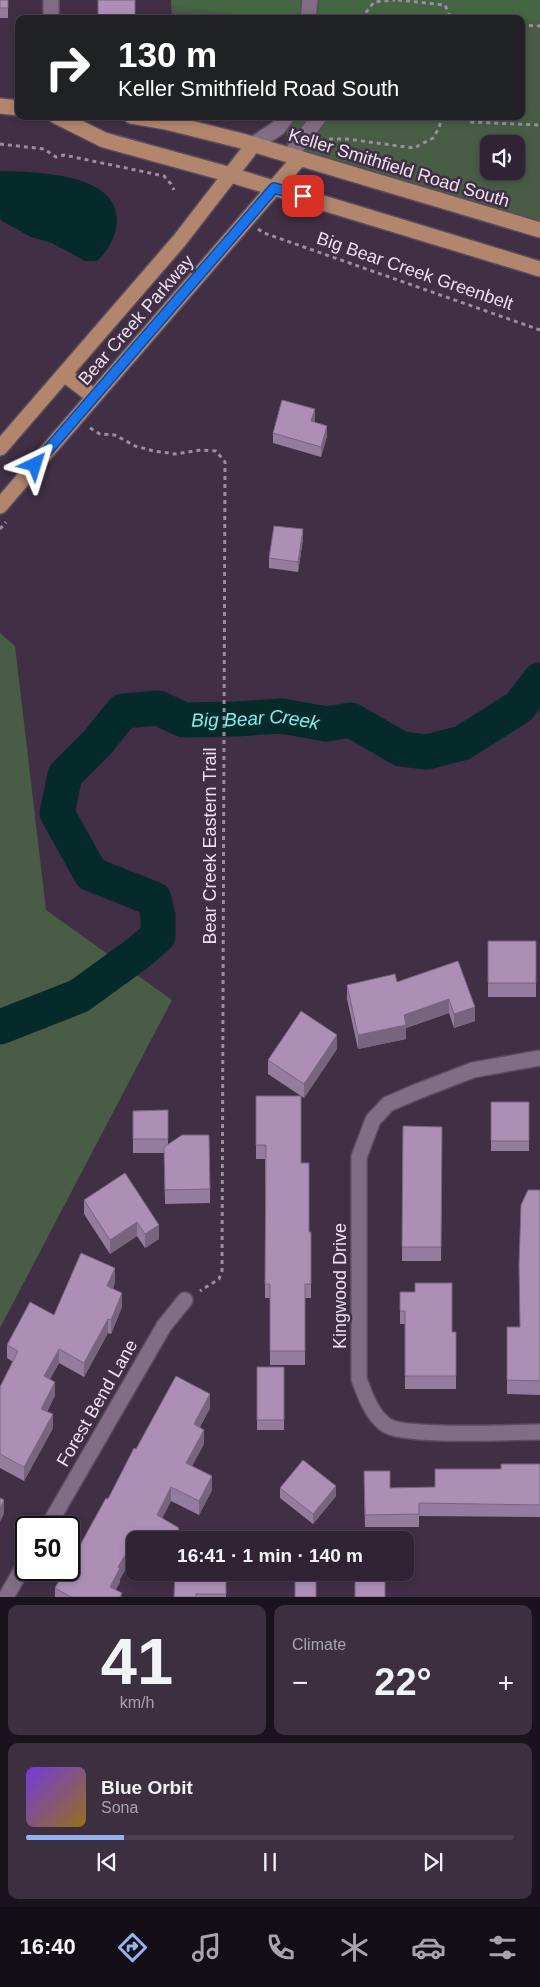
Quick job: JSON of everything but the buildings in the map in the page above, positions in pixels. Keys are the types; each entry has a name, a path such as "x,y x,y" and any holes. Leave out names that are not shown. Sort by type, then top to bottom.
{"main road":[{"path":"0,106 15,108"},
{"path":"64,120 104,140 231,174 540,269"},
{"name":"Keller Smithfield Road South","path":"154,120 254,144 540,230"},
{"name":"Bear Creek Parkway","path":"0,448 179,241 254,144"},
{"name":"Bear Creek Parkway","path":"0,506 274,188 295,156"},
{"path":"64,374 94,397"}],"street":[{"path":"51,0 51,15"},
{"path":"308,15 310,0"},
{"path":"254,144 278,128 284,120"},
{"path":"295,156 318,120"},
{"name":"Kingwood Drive","path":"540,1058 473,1070 388,1104 373,1120 359,1157 359,1379 372,1410 385,1424 393,1429 415,1432 540,1432"},
{"name":"Forest Bend Lane","path":"53,1516 164,1326 185,1300"},
{"path":"6,1597 15,1581"}],"path":[{"path":"364,15 374,2 397,0 445,5 449,15"},
{"path":"525,25 540,26"},
{"path":"329,139 347,139 414,148 433,138 441,120"},
{"path":"469,120 470,122 540,125"},
{"path":"0,144 44,149 56,157 64,154 164,176 174,190"},
{"name":"Big Bear Creek Greenbelt","path":"253,225 264,233 540,330"},
{"name":"Bear Creek Eastern Trail","path":"87,426 100,434 115,435 135,446 154,451 175,454 201,450 216,451 225,462 222,1271 219,1279 185,1300"}],"shaded area":[{"path":"171,0 540,0 540,222 286,159 287,121 218,120 525,120 525,15 172,15"},
{"path":"0,171 32,172 71,178 89,184 104,193 114,205 117,221 113,237 105,252 97,261 85,261 52,243 31,237 2,221 0,219"},
{"path":"0,633 15,646 46,910 172,1000 0,1328"}],"green space":[{"path":"171,0 540,0 540,20 525,20 525,15 233,14 171,5"}],"waterway":[{"name":"Big Bear Creek","path":"0,1027 79,996 137,954 158,936 158,916 154,899 91,874 57,813 65,775 97,743 123,711 158,708 184,720 282,716 326,724 351,720 401,749 427,752 462,743 519,707 540,680"}],"route":[{"path":"35,465 274,188 303,196"}]}
